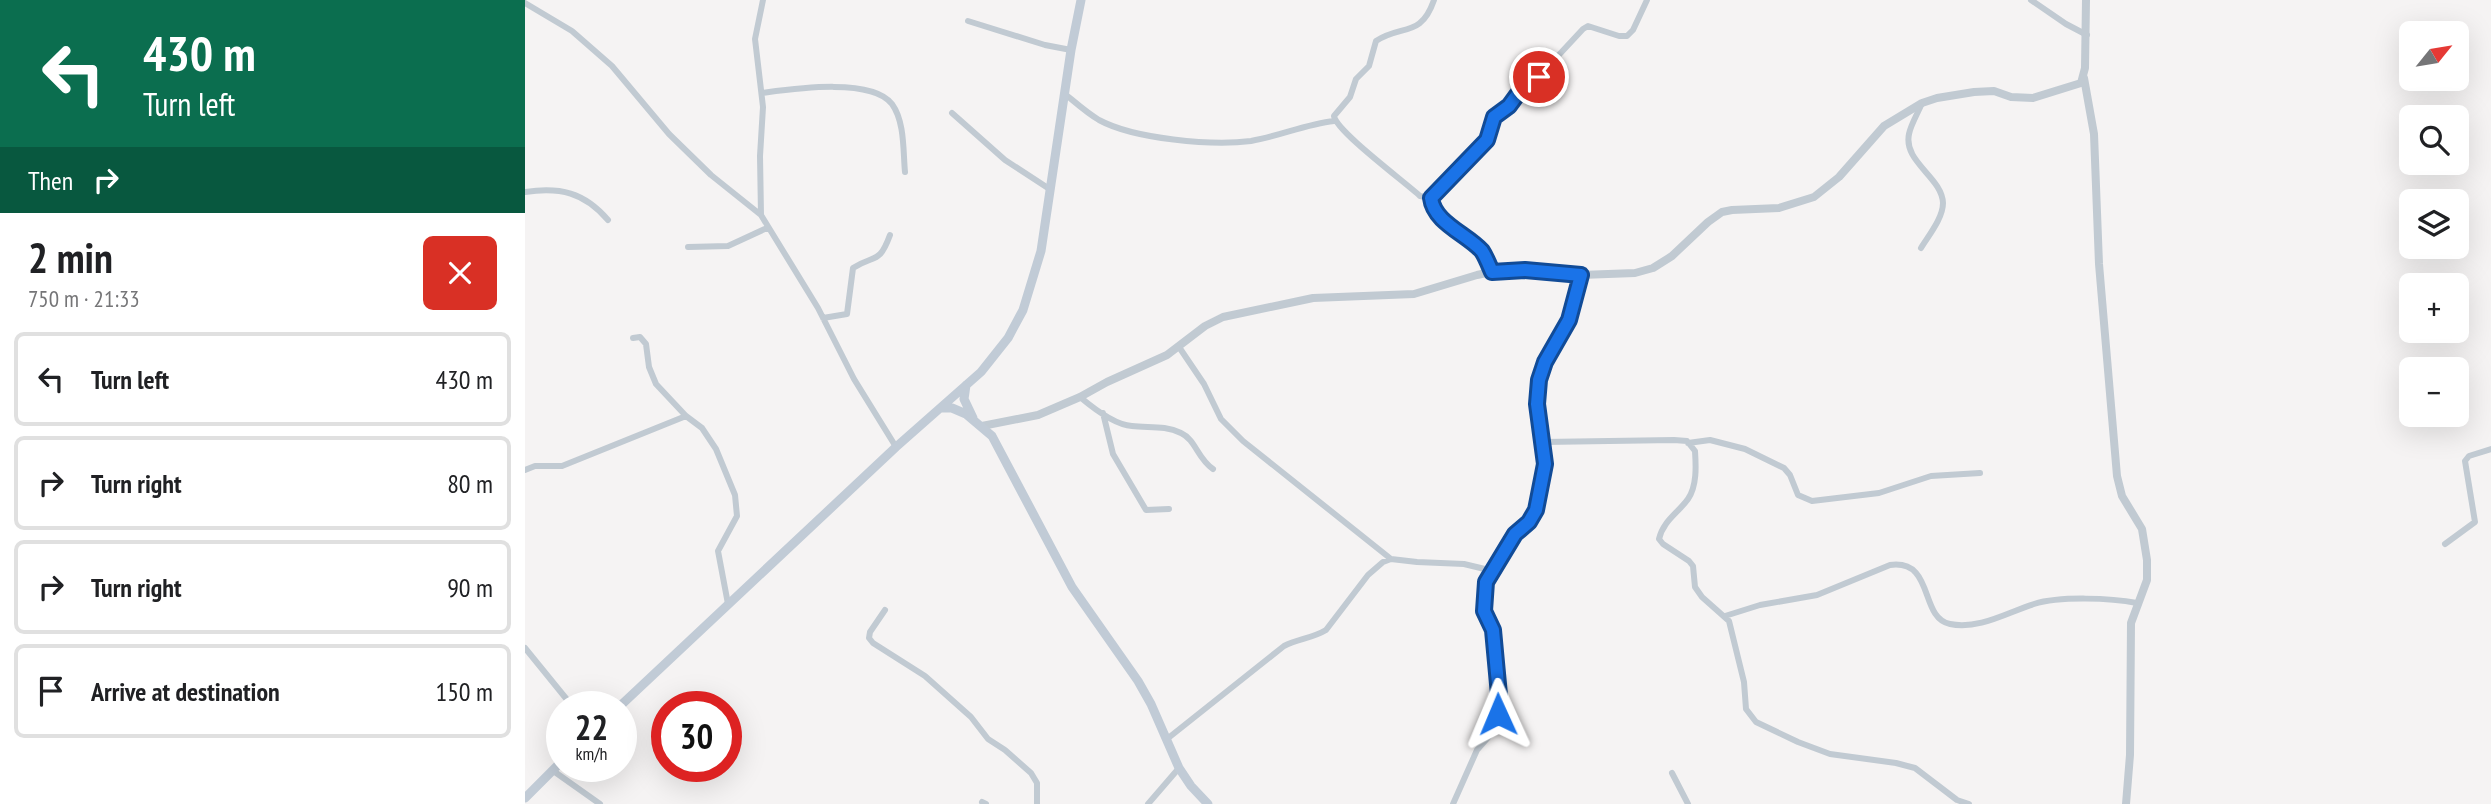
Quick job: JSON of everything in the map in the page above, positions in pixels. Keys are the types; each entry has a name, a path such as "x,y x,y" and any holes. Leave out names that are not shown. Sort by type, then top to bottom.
{"main road":[{"path":"636,691 998,354 1023,310 1041,251 1081,0"},
{"path":"966,385 964,399 978,422 997,444 1072,587 1138,681 1179,768 1208,804"},
{"path":"941,408 952,408 978,422"},
{"path":"525,798 546,776"}],"street":[{"path":"761,215 762,93 755,39 763,0"},
{"path":"1334,121 1336,112 1350,97 1356,79 1369,66 1376,41 1415,28 1423,20 1434,0"},
{"path":"1492,272 1480,249 1447,223 1431,204 1431,198 1487,140 1494,117 1509,106 1528,80 1549,76 1556,58 1583,29 1588,26 1627,36 1633,30 1647,0"},
{"path":"2031,0 2087,35"},
{"path":"2087,0 2084,78 2094,134 2099,264 2117,476 2122,496 2142,528 2146,545 2147,580 2131,623 2131,721 2126,804"},
{"path":"525,3 572,31 612,66 669,134 711,175 761,215 896,447"},
{"path":"968,21 1045,45 1071,50"},
{"path":"978,422 1038,415 1080,397 1179,347 1223,317 1313,298 1414,294 1492,272 1525,270 1581,275 1635,273 1653,268 1672,256 1721,212 1779,208 1814,197 1839,177 1884,126 1922,103 1974,92 2033,98 2070,88 2081,83 2084,78"},
{"path":"762,93 843,88 883,96 892,104 898,116 905,172"},
{"path":"1065,94 1099,120 1130,133 1205,142 1251,141 1310,124 1334,121 1420,195 1431,198"},
{"path":"1921,248 1940,215 1943,202 1932,179 1909,146 1909,136 1922,103"},
{"path":"952,113 1005,160 1051,190"},
{"path":"525,192 563,191 585,198 608,220"},
{"path":"688,247 728,246 768,228"},
{"path":"823,318 847,314 853,268 878,258 890,235"},
{"path":"1453,804 1477,750 1491,734 1498,714 1499,695 1493,630 1484,611 1486,582 1515,534 1529,522 1536,510 1545,464 1537,404 1539,380 1545,362 1569,320 1581,275"},
{"path":"633,338 643,339 656,384 686,416 702,428 716,449 737,503 737,516 718,551 728,604"},
{"path":"1179,347 1204,384 1221,419 1243,441 1391,559 1464,564 1493,571"},
{"path":"1080,397 1123,425 1157,426 1184,434 1192,441 1198,456 1213,469"},
{"path":"1103,413 1113,454 1146,510 1169,509"},
{"path":"525,470 535,466 562,466 686,416"},
{"path":"1544,442 1674,440 1688,443 1710,440 1745,449 1784,468 1790,475 1798,495 1812,501 1879,493 1944,474 1980,474"},
{"path":"1688,443 1695,451 1694,483 1689,499 1667,522 1659,539 1689,561 1693,566 1695,587 1702,597 1725,616 1731,627 1744,682 1746,709 1756,722 1798,743 1831,754 1915,768 1957,800 1969,804"},
{"path":"2445,544 2475,522 2465,461 2469,456 2491,449"},
{"path":"1167,739 1283,646 1294,640 1319,635 1368,575 1391,559"},
{"path":"1725,616 1761,605 1817,595 1890,565 1900,564 1910,566 1917,573 1936,612 1942,620 1950,624 1974,624 2036,604 2055,601 2115,598 2137,603"},
{"path":"885,610 870,632 869,638 925,676 954,700 988,738 1031,773 1037,783 1037,804"},
{"path":"525,648 560,691"},
{"path":"1148,804 1179,768"},
{"path":"1672,773 1688,804"},
{"path":"569,782 600,804"}],"route":[{"path":"1498,714 1499,695 1493,630 1484,611 1486,582 1515,534 1529,522 1536,510 1545,464 1537,404 1539,380 1553,345 1569,320 1581,275 1505,269 1492,272 1480,249 1447,223 1431,204 1431,198 1487,140 1494,117 1509,106 1528,80 1539,77"}]}
